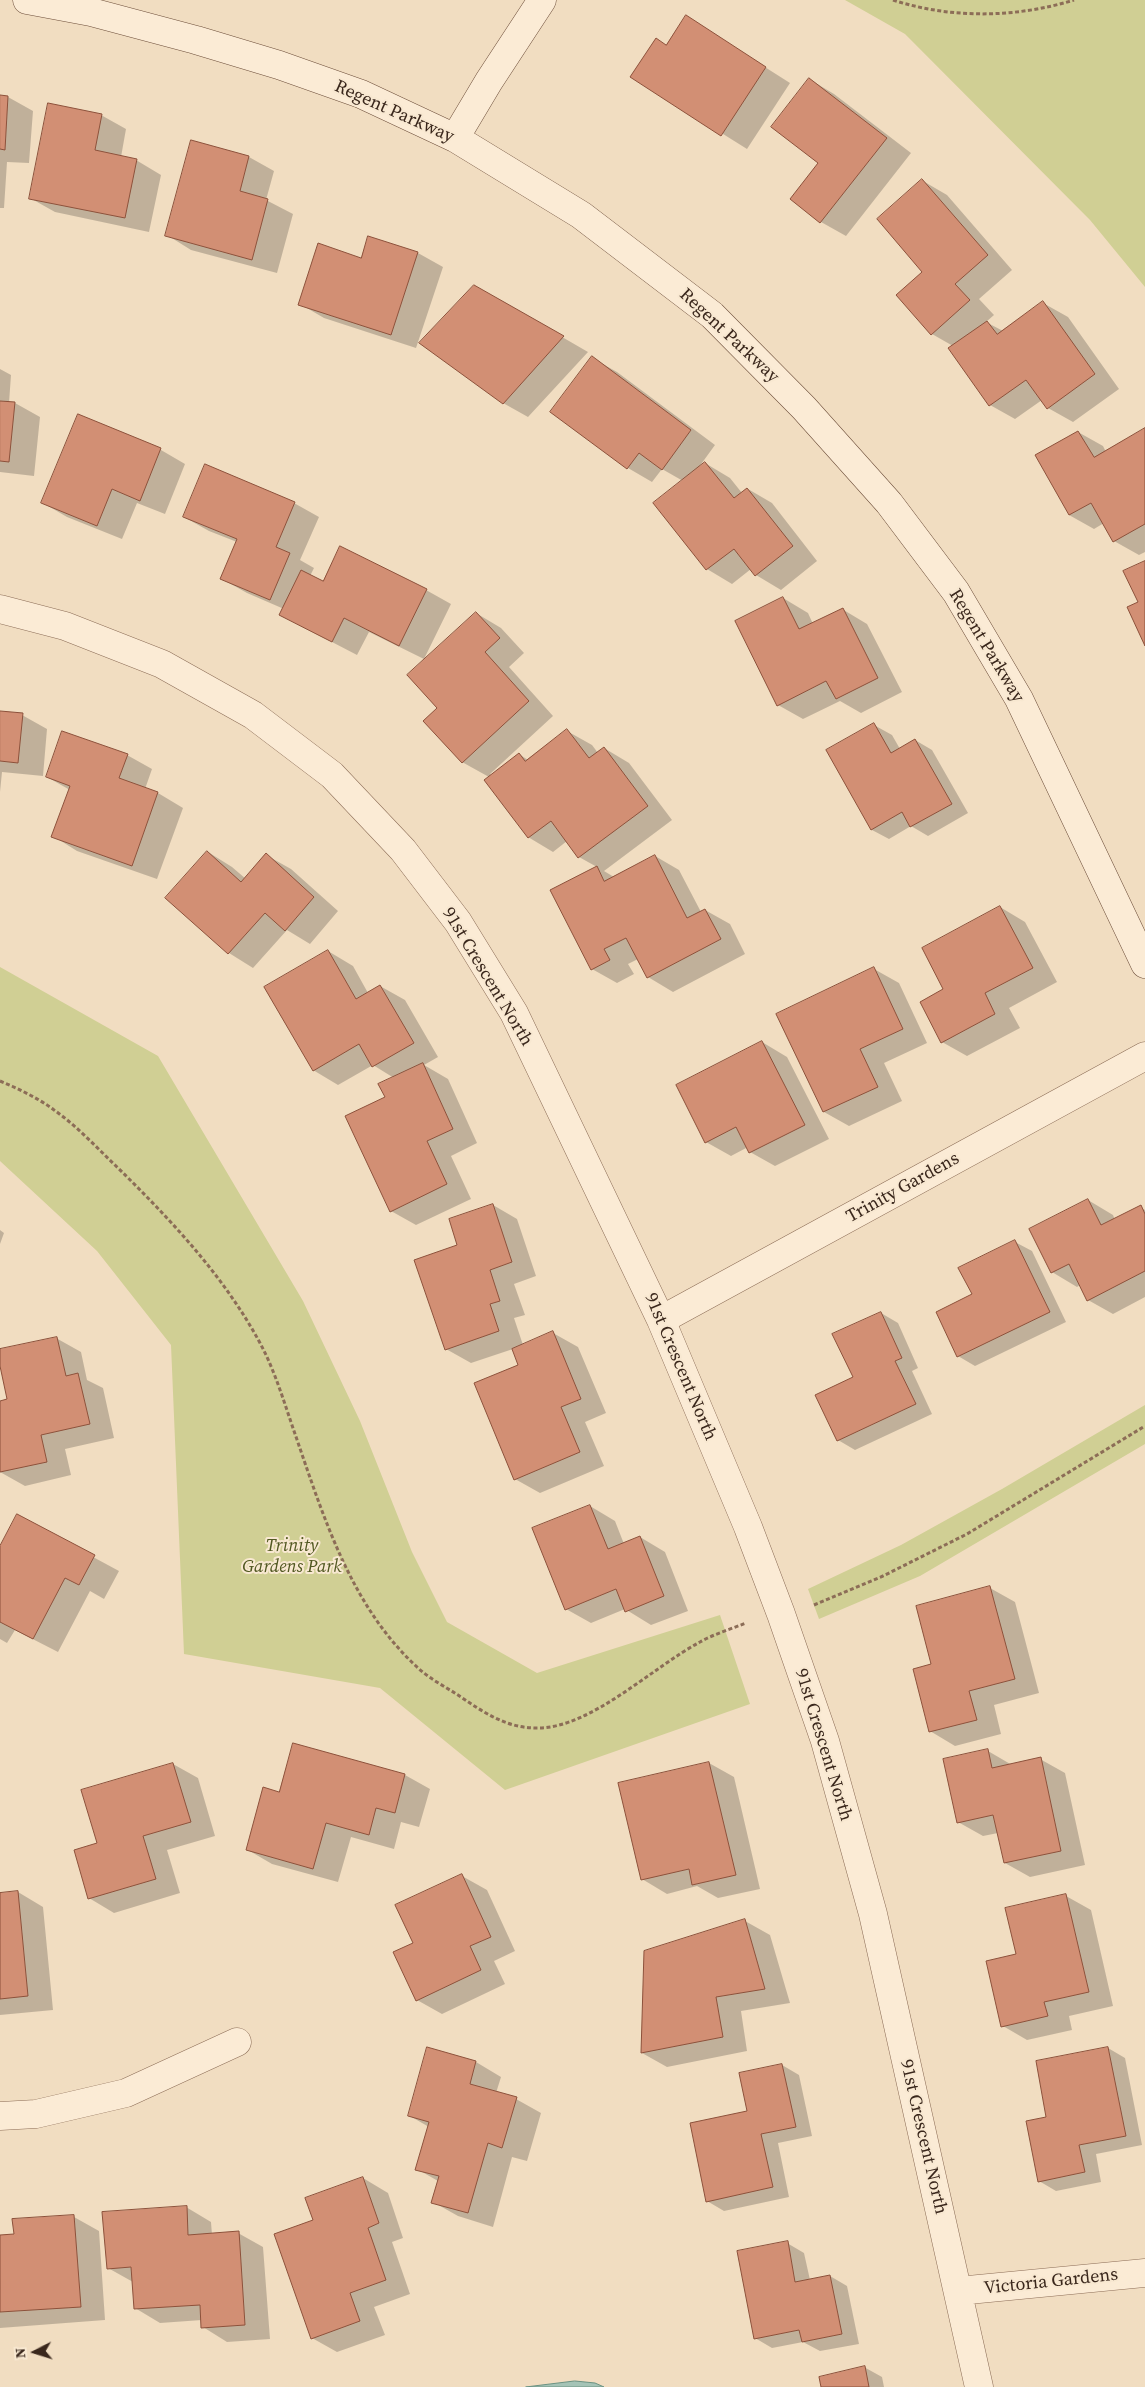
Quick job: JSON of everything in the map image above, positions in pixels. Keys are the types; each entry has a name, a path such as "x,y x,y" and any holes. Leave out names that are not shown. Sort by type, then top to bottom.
{"street":[{"name":"Regent Parkway","path":"27,0 91,12 279,65 362,94 455,138 581,215 712,315 804,408 889,503 956,592 1019,699 1070,801 1145,964"},
{"path":"455,138 489,81 542,0"},
{"name":"91st Crescent North","path":"0,609 65,626 162,664 253,715 332,775 397,843 458,922 514,1013 661,1320 748,1527 781,1614 825,1741 873,1914 979,2387"},
{"name":"Trinity Gardens","path":"661,1320 1145,1056"},
{"path":"0,2116 36,2114 126,2093 237,2042"},
{"name":"Victoria Gardens","path":"958,2291 1145,2273"}],"path":[{"path":"893,0 916,8 995,14 1034,10 1074,0"},
{"path":"0,1081 54,1109 81,1132 156,1206 207,1264 240,1310 260,1343 271,1366 328,1526 358,1591 377,1622 398,1648 419,1669 488,1715 516,1726 541,1728 567,1722 602,1706 700,1642 754,1620"},
{"path":"807,1608 883,1576 967,1534 1145,1426"}],"green space":[{"path":"845,0 1145,0 1145,287 1090,220 905,34"},
{"name":"Trinity Gardens Park","path":"0,967 158,1056 303,1301 360,1421 412,1552 447,1622 537,1673 720,1615 750,1704 505,1790 380,1688 184,1654 171,1345 97,1251 0,1161"},
{"path":"1145,1405 1145,1444 920,1576 819,1619 808,1589 901,1545 1002,1489"}],"shaded area":[{"path":"575,2381 595,2383 604,2387 526,2387"}],"building":[{"path":"686,15 766,67 721,136 630,77 656,38 666,45"},
{"path":"809,78 887,138 820,223 790,199 818,163 771,127"},
{"path":"0,95 8,96 5,150 0,149"},
{"path":"48,103 102,114 95,150 137,159 125,218 29,199"},
{"path":"191,140 249,156 240,191 268,199 252,260 165,236"},
{"path":"922,179 988,255 955,284 970,300 931,335 896,295 922,272 877,219"},
{"path":"368,236 418,252 391,335 298,305 318,243 361,258"},
{"path":"474,285 564,336 503,404 419,343"},
{"path":"1043,301 1095,374 1047,409 1026,380 989,406 948,348 987,321 997,334"},
{"path":"592,356 691,430 662,470 639,453 627,469 550,412"},
{"path":"0,401 15,402 9,462 0,461"},
{"path":"78,414 161,448 140,501 112,489 97,526 41,503"},
{"path":"1145,428 1145,524 1113,542 1091,503 1069,515 1035,455 1078,431 1094,457"},
{"path":"705,462 734,498 747,488 793,546 755,576 734,549 706,570 653,503"},
{"path":"205,464 295,502 276,547 290,553 270,600 220,579 237,539 183,517"},
{"path":"340,546 427,589 399,646 344,618 332,642 279,615 301,570 323,581"},
{"path":"1145,561 1145,646 1127,607 1138,602 1123,571"},
{"path":"783,597 799,629 843,608 878,678 836,699 826,681 777,706 735,621"},
{"path":"476,612 500,638 485,652 529,701 462,763 423,721 437,708 407,675"},
{"path":"0,711 23,713 18,763 0,761"},
{"path":"874,723 891,753 915,739 952,804 910,827 902,812 871,830 826,750"},
{"path":"567,729 589,758 604,747 648,806 578,858 551,821 528,838 484,780 519,753 525,761"},
{"path":"62,731 128,754 119,778 158,792 132,866 51,837 70,786 46,777"},
{"path":"207,851 241,882 266,853 314,897 285,931 265,913 228,954 165,898"},
{"path":"655,855 687,918 705,909 721,939 647,978 626,938 604,949 610,960 591,970 550,890 597,866 604,881"},
{"path":"1000,906 1033,968 985,993 995,1014 941,1043 920,1002 943,989 922,948"},
{"path":"328,950 356,999 380,985 414,1043 372,1067 359,1044 313,1071 264,987"},
{"path":"874,967 903,1029 860,1049 878,1087 823,1112 776,1014"},
{"path":"762,1041 805,1125 749,1153 736,1127 705,1143 676,1085"},
{"path":"423,1063 453,1129 427,1141 447,1184 390,1212 345,1116 385,1097 378,1084"},
{"path":"1088,1199 1101,1225 1141,1205 1145,1214 1145,1271 1087,1301 1069,1264 1051,1273 1029,1229"},
{"path":"493,1204 512,1262 490,1270 500,1301 490,1304 499,1331 445,1350 414,1260 457,1245 449,1219"},
{"path":"1015,1240 1050,1312 957,1357 936,1312 972,1294 958,1268"},
{"path":"881,1312 902,1358 895,1361 916,1404 837,1441 815,1395 853,1377 832,1334"},
{"path":"553,1331 581,1399 561,1407 580,1452 514,1480 474,1383 518,1365 512,1349"},
{"path":"57,1337 66,1376 78,1373 90,1424 41,1435 47,1462 0,1472 0,1401 7,1399 0,1366 0,1349"},
{"path":"590,1505 608,1549 640,1536 664,1596 625,1612 616,1589 565,1610 532,1528"},
{"path":"17,1514 95,1555 79,1585 65,1578 33,1639 0,1622 0,1546"},
{"path":"990,1586 1015,1679 969,1691 977,1720 929,1732 913,1669 931,1664 916,1606"},
{"path":"293,1743 405,1774 395,1813 376,1808 369,1835 326,1823 313,1869 246,1850 263,1787 279,1792"},
{"path":"988,1749 992,1768 1041,1757 1061,1851 1004,1863 993,1815 957,1823 943,1759"},
{"path":"709,1762 736,1875 692,1885 689,1869 641,1880 618,1783"},
{"path":"173,1763 191,1822 143,1836 156,1879 88,1899 74,1850 97,1843 81,1790"},
{"path":"462,1874 491,1937 470,1946 481,1970 416,2001 393,1952 413,1943 395,1905"},
{"path":"18,1891 28,1996 0,1999 0,1893"},
{"path":"1066,1894 1089,1992 1044,2002 1048,2016 1001,2027 986,1961 1016,1954 1005,1908"},
{"path":"745,1919 765,1989 716,1997 723,2037 641,2053 644,1951"},
{"path":"427,2047 476,2061 470,2084 517,2097 502,2148 488,2143 468,2213 431,2203 439,2176 415,2170 429,2122 408,2116"},
{"path":"1108,2047 1126,2136 1079,2145 1085,2172 1038,2182 1026,2121 1046,2117 1036,2061"},
{"path":"782,2064 796,2127 761,2134 773,2187 706,2202 690,2123 747,2111 739,2073"},
{"path":"363,2177 379,2223 368,2228 386,2280 350,2293 360,2321 311,2339 274,2234 313,2220 305,2198"},
{"path":"187,2206 188,2235 239,2231 245,2325 201,2328 200,2305 134,2309 131,2267 107,2269 102,2212"},
{"path":"74,2215 81,2307 0,2312 0,2235 14,2234 12,2219"},
{"path":"788,2241 795,2282 830,2275 842,2334 802,2342 799,2330 754,2339 737,2251"},
{"path":"865,2366 869,2387 821,2387 819,2377"}]}
